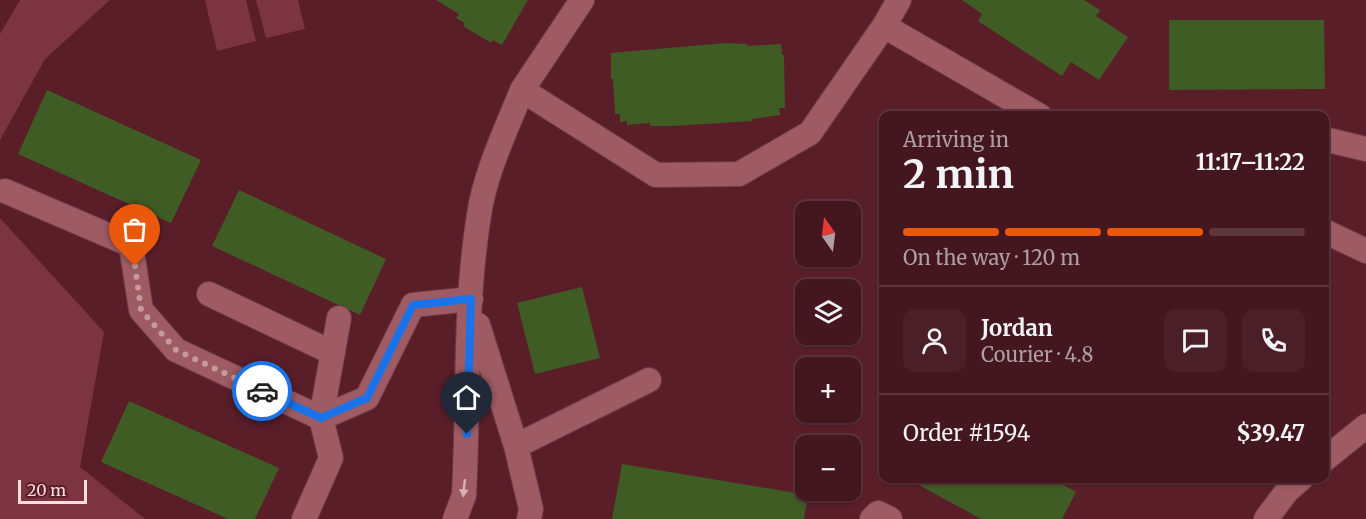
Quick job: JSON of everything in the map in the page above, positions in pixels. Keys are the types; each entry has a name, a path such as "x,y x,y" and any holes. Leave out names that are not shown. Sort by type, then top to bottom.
{"street":[{"path":"455,519 464,495 471,299 479,213 499,146 522,90 582,0"},
{"path":"522,90 656,175 740,174 810,132 884,26 899,0"},
{"path":"884,26 1031,111"},
{"path":"1329,140 1366,149"},
{"path":"5,191 131,245 141,310 176,350 321,418 367,398 413,305 471,299"},
{"path":"1329,233 1366,251"},
{"path":"209,294 333,352"},
{"path":"471,299 495,386 516,446 531,509 529,519"},
{"path":"304,519 331,458 321,418 339,318"},
{"path":"516,446 649,380"},
{"path":"1329,456 1366,426"},
{"path":"1266,519 1287,491 1296,483"},
{"path":"872,519 878,513 890,519"}],"shaded area":[{"path":"20,0 110,0 45,59 0,140 0,34"},
{"path":"205,0 246,0 256,41 217,51"},
{"path":"256,0 298,0 305,29 266,38"},
{"path":"0,218 104,332 80,467 145,519 0,519"}],"building":[{"path":"436,0 528,0 502,45 493,40 491,43 463,26 465,23 456,18 459,14"},
{"path":"962,0 1084,0 1100,10 1096,16 1128,37 1099,80 1071,62 1062,76 978,21 982,14"},
{"path":"1169,20 1324,20 1325,89 1169,90"},
{"path":"725,43 747,44 748,46 781,44 782,55 784,55 785,108 779,108 780,115 752,119 752,121 672,126 650,126 650,123 627,125 627,121 620,122 620,114 615,114 611,53"},
{"path":"47,90 201,160 171,223 18,154"},
{"path":"239,190 386,259 360,315 212,246"},
{"path":"582,287 600,358 535,374 517,303"},
{"path":"129,401 279,468 255,519 228,519 101,462"},
{"path":"622,464 795,493 795,501 807,501 804,519 612,519"},
{"path":"915,483 1060,483 1076,492 1062,519 981,519"}],"way so far":[{"path":"135,266 141,310 176,350 262,391"}],"route":[{"path":"262,391 321,418 367,398 413,305 471,299 467,434"}]}
